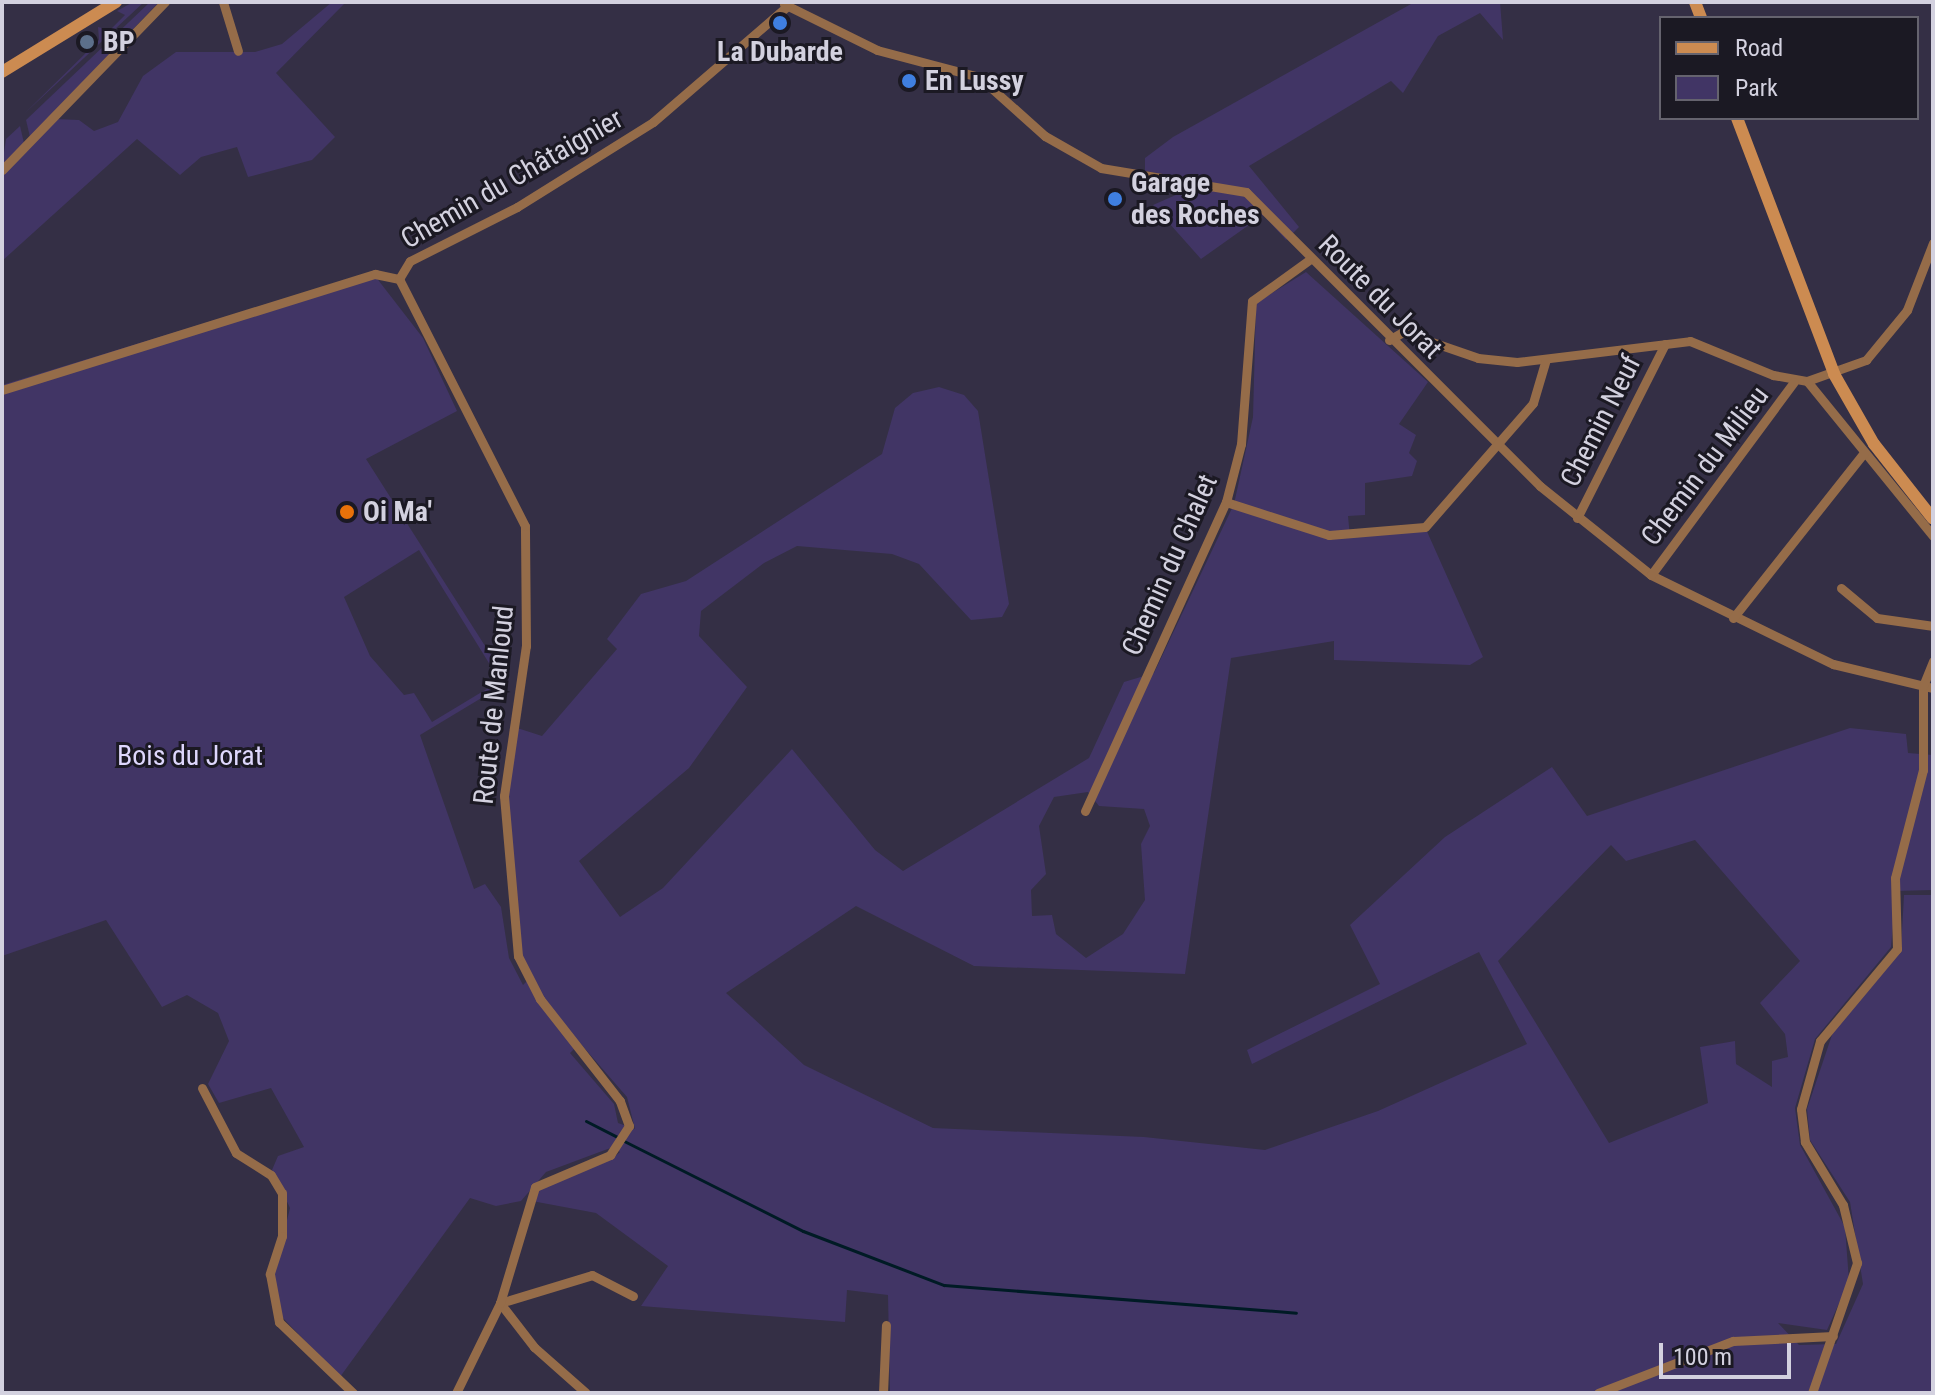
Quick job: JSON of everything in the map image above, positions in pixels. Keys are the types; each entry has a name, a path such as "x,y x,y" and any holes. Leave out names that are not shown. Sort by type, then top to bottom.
{"main road":[{"path":"2,72 116,2"},
{"path":"1738,120 1834,374 1874,444 1933,519"}],"street":[{"path":"2,170 165,2"},
{"path":"223,2 238,51"},
{"name":"Route du Jorat","path":"784,4 877,50 979,77 1045,136 1101,168 1237,188 1267,208 1309,260 1496,443 1577,518 1651,575 1733,618 1833,664 1928,687"},
{"name":"Chemin du Châtaignier","path":"2,390 375,274 399,279 410,261 517,207 653,122 784,4"},
{"path":"1389,340 1403,332 1487,360 1546,359 1665,344 1709,346 1794,382 1807,381 1834,374 1866,360 1904,316 1933,243"},
{"name":"Chemin du Chalet","path":"1085,811 1226,502 1241,444 1249,309 1258,293 1309,260"},
{"name":"Route de Manloud","path":"399,279 525,526 526,646 504,796 518,956 540,999 620,1101 629,1126 620,1148 535,1187 500,1303 456,1393"},
{"name":"Chemin Neuf","path":"1577,518 1665,344"},
{"path":"1226,502 1329,535 1418,530 1539,394 1546,359"},
{"path":"1807,381 1933,536"},
{"name":"Chemin du Milieu","path":"1651,575 1794,382"},
{"path":"1733,618 1864,453"},
{"path":"1841,588 1877,618 1933,626"},
{"path":"1812,1393 1855,1282 1855,1247 1843,1205 1805,1142 1801,1109 1820,1041 1897,949 1895,878 1926,751 1928,687 1933,661"},
{"path":"202,1088 241,1159 271,1175 282,1193 282,1236 270,1274 279,1322 353,1393"},
{"path":"586,1393 534,1347 500,1303 592,1275 633,1296"},
{"path":"883,1393 886,1325"},
{"path":"1598,1393 1733,1341 1833,1336"}],"green space":[{"path":"133,2 144,2 24,114 99,40 98,27 110,30 125,15 117,11"},
{"path":"150,2 158,3 30,137 26,120"},
{"path":"332,2 346,2 276,73 335,137 312,160 248,177 237,147 201,157 180,175 137,139 2,261 2,170 55,119 79,120 94,131 118,122 143,76 176,52 255,52 282,44"},
{"path":"1500,2 1503,40 1480,13 1438,36 1403,93 1391,81 1249,166 1299,227 1286,240 1263,215 1201,259 1153,205 1178,194 1175,176 1145,171 1145,158 1173,137 1411,4"},
{"path":"20,126 24,143 2,166 6,139"},
{"name":"Bois du Jorat","path":"372,272 423,338 457,411 366,459 508,682 420,735 474,889 485,884 501,907 509,958 523,985 529,979 518,956 505,844 511,726 542,736 617,649 607,639 641,594 686,581 882,454 895,408 913,393 939,387 964,395 978,411 1009,604 1002,617 971,620 919,564 892,554 797,546 764,563 701,611 699,636 747,687 689,768 579,861 620,917 663,888 792,749 875,850 903,871 1089,758 1124,682 1154,673 1234,504 1253,417 1256,303 1306,272 1428,382 1399,424 1416,435 1409,453 1417,461 1412,476 1365,483 1365,515 1348,516 1350,537 1425,527 1483,657 1470,665 1334,660 1334,641 1231,658 1185,974 974,966 856,906 726,993 804,1065 933,1128 1144,1137 1265,1150 1378,1111 1527,1044 1479,952 1252,1064 1247,1050 1380,984 1350,925 1445,837 1552,767 1587,816 1850,728 1906,734 1908,753 1933,755 1933,890 1896,891 1891,947 1815,1039 1795,1108 1800,1145 1845,1227 1849,1281 1827,1330 1778,1323 1799,1345 1836,1344 1863,1284 1850,1202 1810,1140 1807,1109 1834,1029 1901,949 1904,895 1933,895 1933,1393 890,1393 888,1295 847,1290 845,1322 641,1306 668,1266 596,1213 532,1201 538,1190 612,1159 620,1152 613,1147 546,1172 521,1201 496,1206 470,1198 340,1377 281,1316 274,1274 290,1208 272,1170 278,1156 304,1147 271,1088 219,1103 208,1084 229,1041 218,1013 187,995 162,1007 106,920 2,956 2,385","holes":["419,550 500,681 432,722 414,693 404,695 370,656 344,597","1088,792 1099,806 1144,809 1150,826 1141,844 1145,900 1123,934 1086,958 1056,934 1052,915 1032,916 1031,890 1046,874 1039,826 1054,797","1695,840 1800,961 1760,1003 1785,1034 1788,1057 1772,1061 1772,1087 1736,1064 1735,1041 1700,1047 1708,1103 1609,1143 1498,961 1611,845 1626,861","580,1043 627,1097 635,1129 618,1123 614,1104 570,1053"]}],"waterway":[{"path":"586,1121 618,1137"},
{"path":"624,1141 803,1231 944,1285 1296,1313"}],"place":[{"name":"La Dubarde","path":"780,23"},
{"name":"BP","path":"87,42"},
{"name":"En Lussy","path":"909,81"},
{"name":"Garage des Roches","path":"1115,199"},
{"name":"Oi Ma'","path":"347,512"}]}
